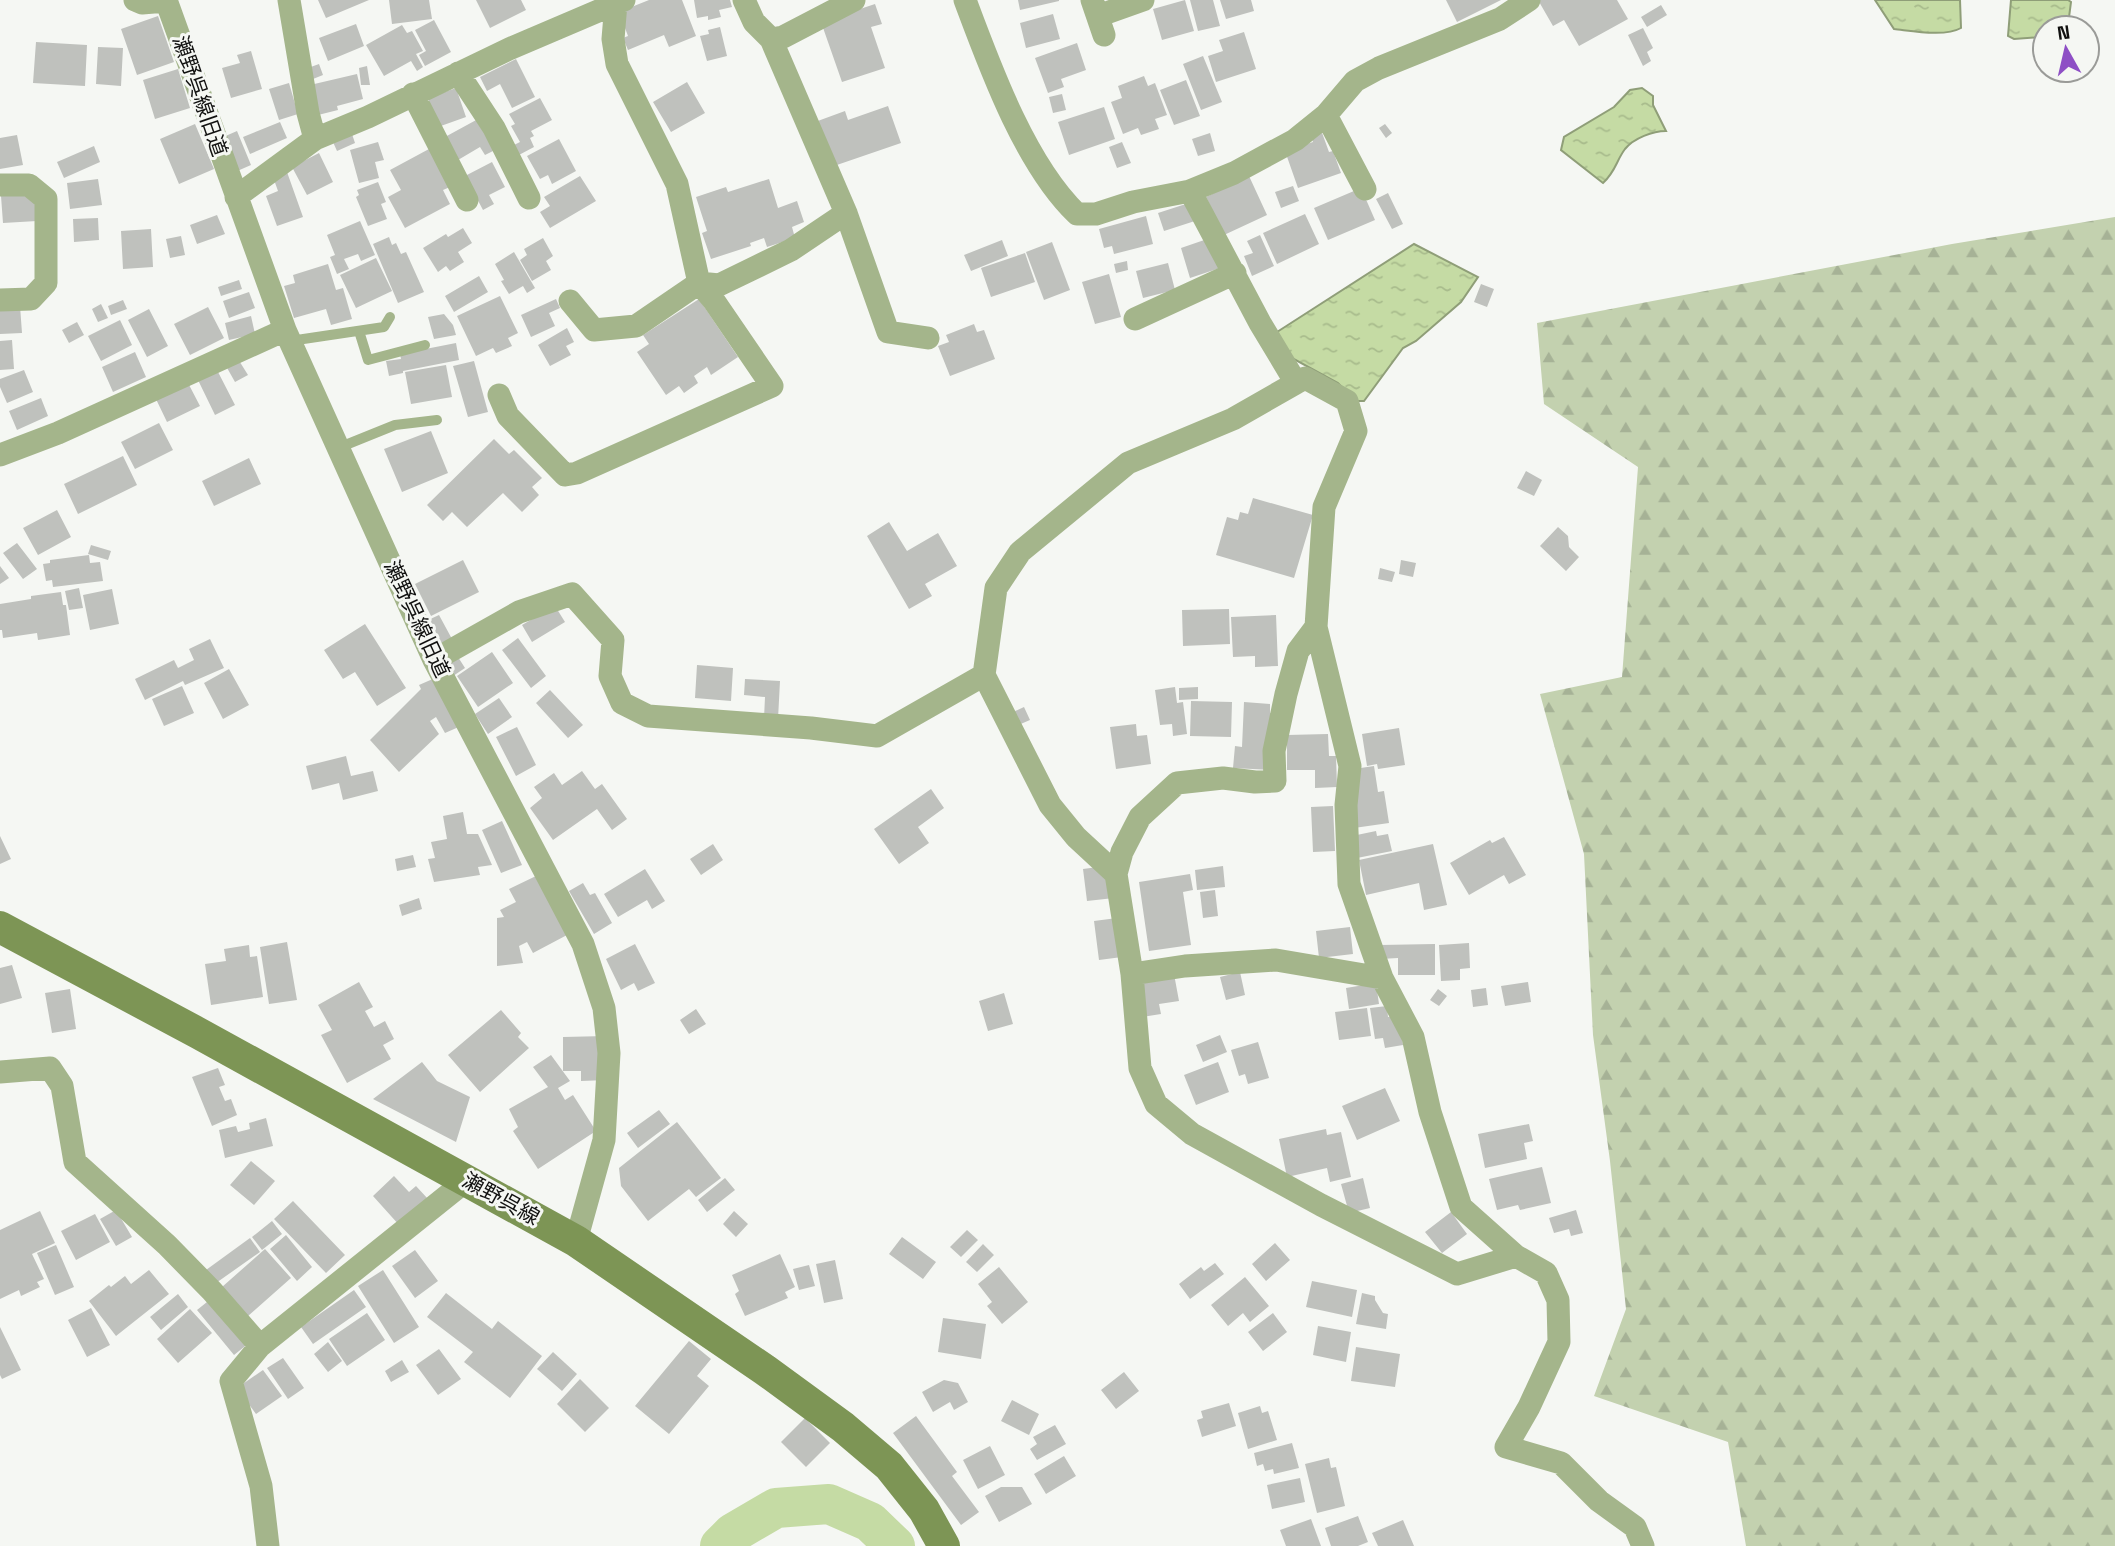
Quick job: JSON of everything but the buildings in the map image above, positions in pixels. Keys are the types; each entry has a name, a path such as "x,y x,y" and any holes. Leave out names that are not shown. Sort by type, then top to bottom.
{"main road":[{"name":"瀬野呉線","path":"0,927 187,1026 576,1241 844,1427 889,1466 924,1510 944,1546"}],"street":[{"path":"135,0 142,3 166,0"},
{"name":"瀬野呉線旧道","path":"166,0 288,336 435,660 583,944 604,1008 609,1053 604,1140 576,1241"},
{"path":"289,0 308,113 316,138"},
{"path":"744,0 754,22 771,39 846,213 888,332 928,338"},
{"path":"771,39 783,37 854,0"},
{"path":"965,0 989,66 1029,147 1060,198 1077,214 1096,214 1133,202 1190,191 1234,173 1295,140 1326,115 1354,80 1500,19 1529,0"},
{"path":"1098,17 1143,0"},
{"path":"236,197 316,138 368,117 458,73 620,1"},
{"path":"499,395 508,416 565,475 577,473 772,386 699,283 677,184 617,64 613,38 620,1"},
{"path":"458,73 494,128 529,198"},
{"path":"413,94 467,200"},
{"path":"1326,115 1365,189"},
{"path":"0,186 29,185 46,199 46,283 31,299 0,300"},
{"path":"1190,191 1260,323 1296,383"},
{"path":"570,301 594,330 636,326 699,283 719,285 791,250 846,213"},
{"path":"1135,319 1235,273"},
{"path":"0,455 288,336"},
{"path":"1116,874 1076,837 1050,804 984,675 996,588 1020,552 1128,463 1233,419 1305,378 1347,401 1356,431 1324,507 1316,627 1350,766 1346,805 1349,884 1382,978 1413,1037 1430,1112 1461,1207 1516,1256 1546,1273 1558,1300 1559,1342 1529,1407 1506,1447 1561,1463 1599,1501 1635,1527 1643,1546"},
{"path":"435,660 519,612 572,594 613,640 610,676 622,703 648,716 811,728 877,736 984,675"},
{"path":"1316,627 1298,651 1274,751 1275,781 1255,782 1223,778 1178,783 1140,817 1122,852 1116,874 1132,974 1140,1068 1156,1104 1192,1134 1321,1205 1457,1274 1516,1256"},
{"path":"1132,974 1185,966 1276,960 1382,978"},
{"path":"0,1072 50,1068 62,1086 75,1162 167,1245 260,1346"},
{"path":"268,1546 261,1486 231,1381 260,1346 467,1180"}],"lane":[{"path":"288,336 384,327 390,317"},
{"path":"359,331 368,360 425,345"},
{"path":"338,448 395,425 437,420"}],"green space":[{"path":"2115,217 2115,1546 1746,1546 1728,1442 1594,1396 1626,1309 1593,1035 1584,854 1540,694 1622,677 1638,467 1544,404 1537,323 1952,244"}],"water":[{"path":"1875,0 1960,0 1961,28 1938,33 1894,29"},
{"path":"2011,0 2071,2 2069,14 2031,14 2031,38 2014,39 2008,36"},
{"path":"1642,88 1653,96 1653,105 1666,131 1644,136 1629,145 1603,183 1561,150 1564,137 1614,107 1630,90"},
{"path":"1414,244 1478,277 1461,302 1416,341 1403,348 1364,401 1355,401 1338,383 1290,357 1277,332"}],"waterway":[{"path":"720,1546 733,1533 776,1508 829,1504 870,1522 895,1546"}]}
